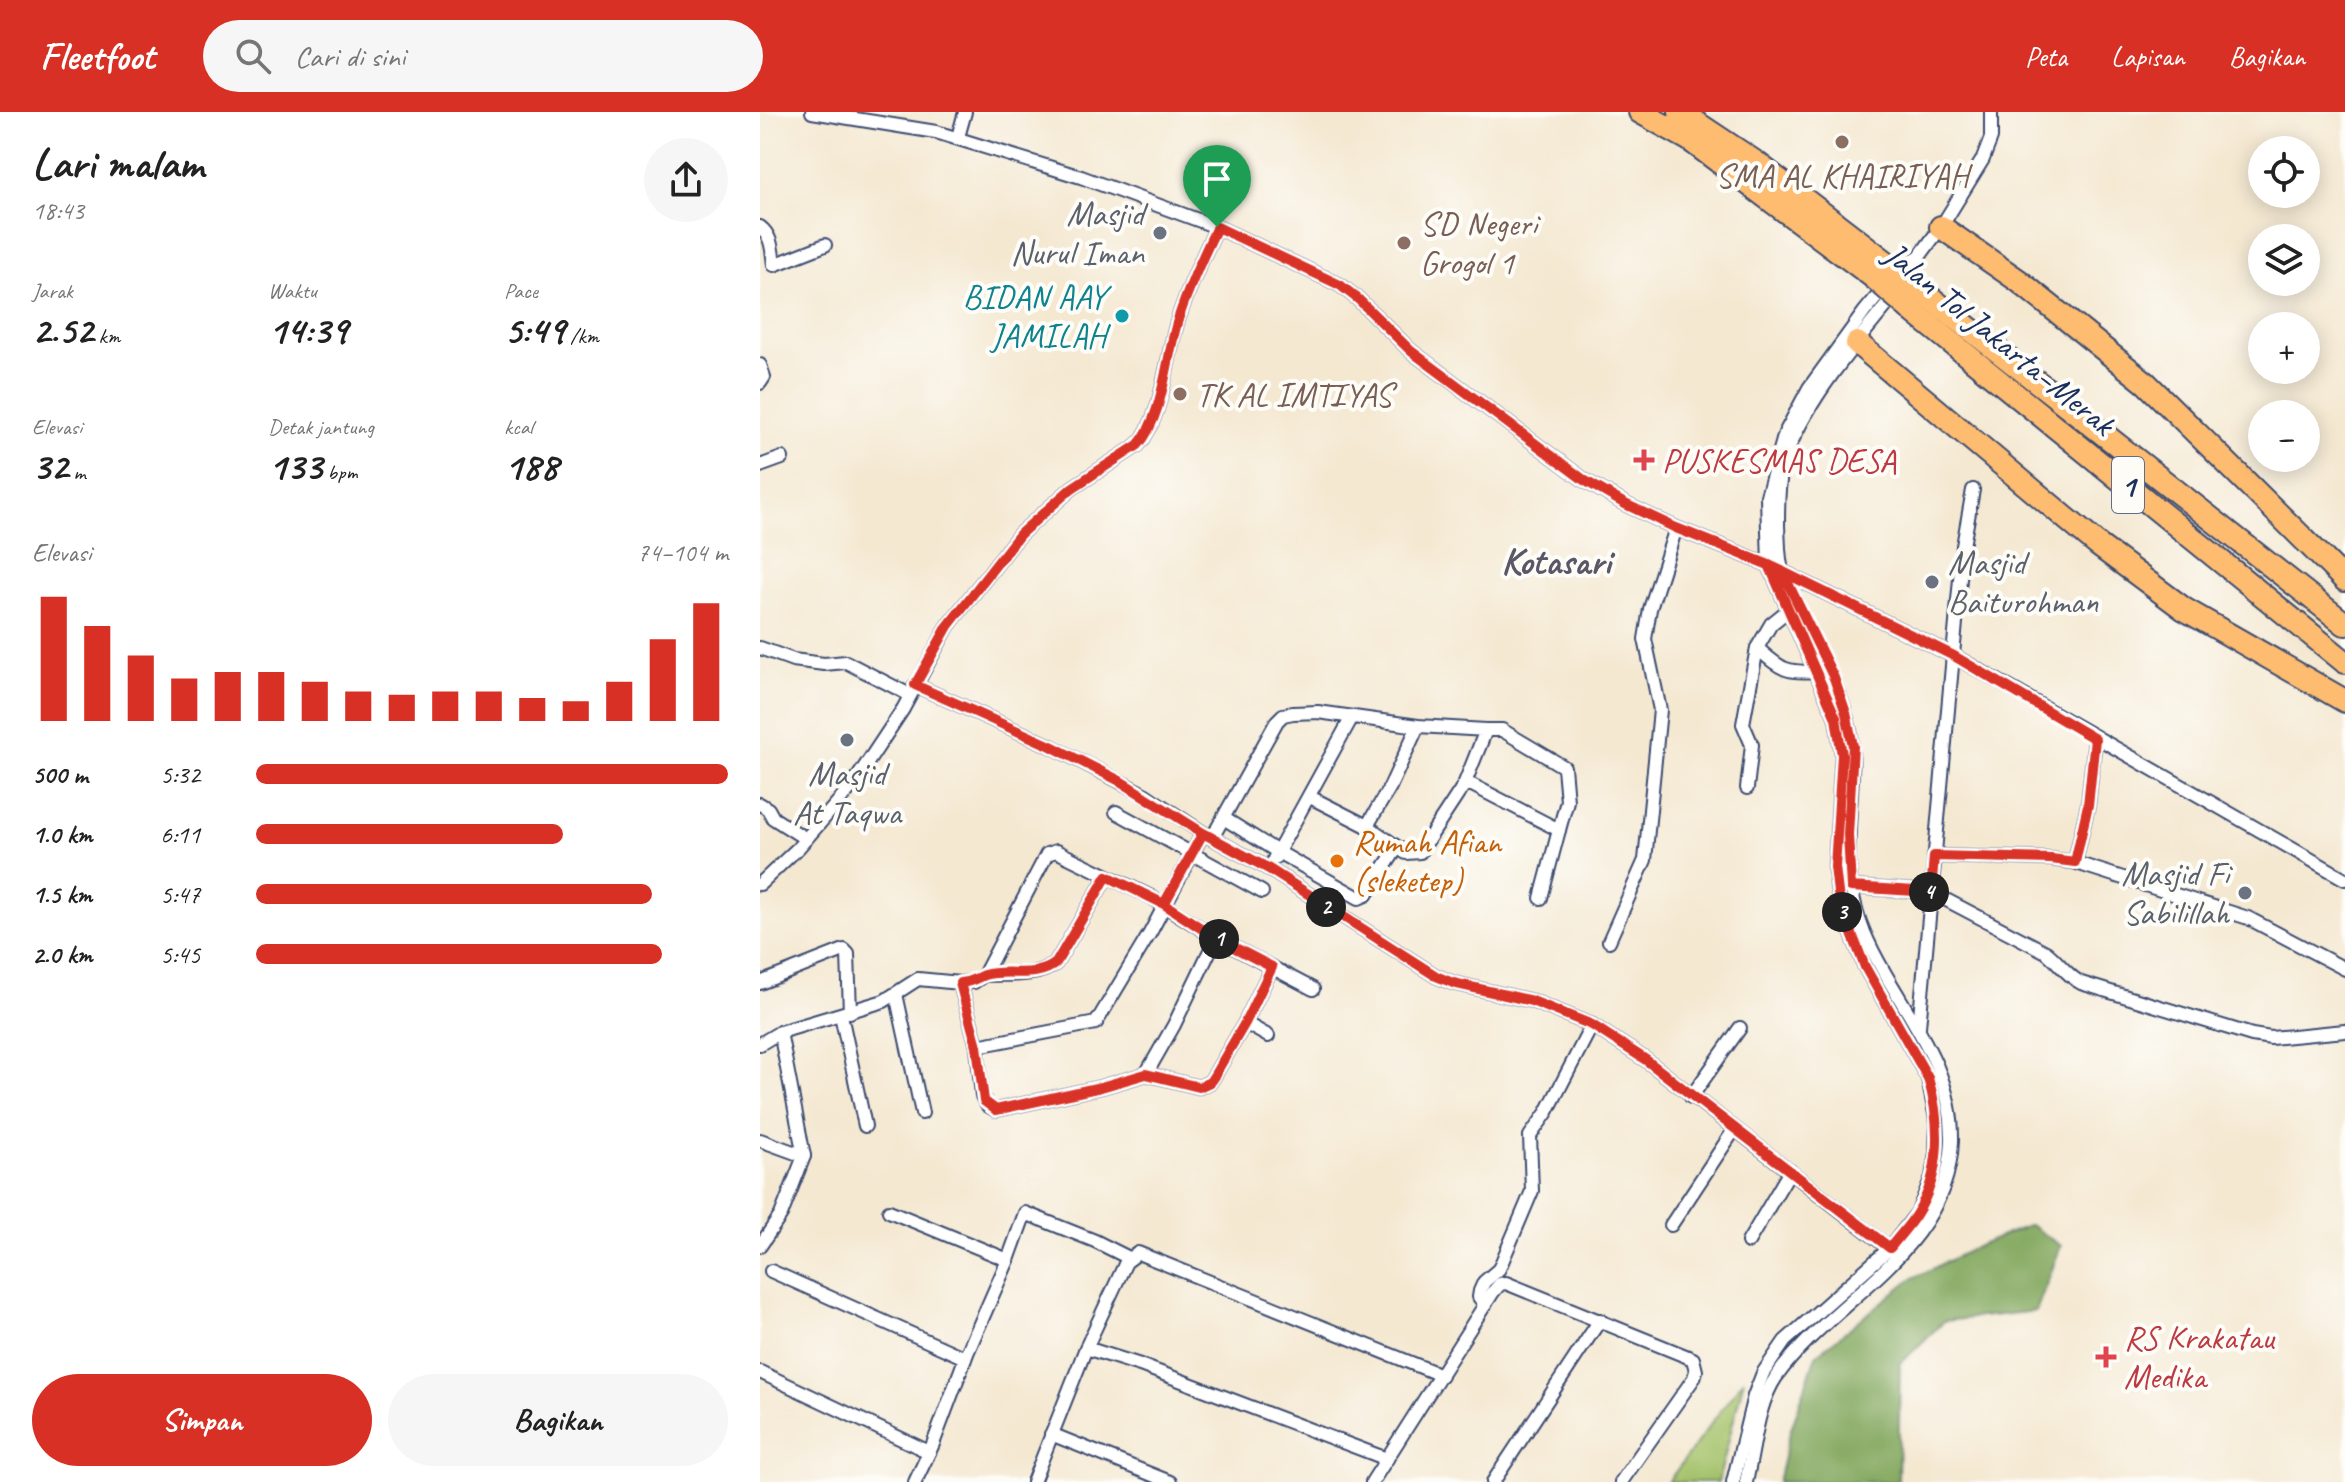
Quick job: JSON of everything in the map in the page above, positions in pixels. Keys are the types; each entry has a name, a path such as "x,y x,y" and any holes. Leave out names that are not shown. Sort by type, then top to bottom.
{"highway":[{"name":"Jalan Tol Jakarta–Merak","path":"1640,112 1690,140 1879,269"},
{"name":"Jalan Tol Jakarta–Merak","path":"1680,112 1758,164 2345,662"},
{"path":"1935,235 2019,281 2146,383 2345,580"},
{"name":"Jalan Tol Jakarta–Merak","path":"1916,301 2345,624"},
{"path":"1857,343 2098,545 2184,609 2345,701"}],"street":[{"path":"812,112 958,137 1081,177 1217,227 1340,285 1411,351 1584,480 1625,504 1782,571 1954,656 2345,879"},
{"path":"958,137 965,112"},
{"path":"1733,1482 1754,1396 1774,1356 1785,1341 1894,1252 1918,1212 1932,1177 1936,1153 1934,1098 1928,1078 1865,967 1839,901 1835,867 1842,755 1836,718 1769,565 1767,496 1785,433 1809,388 1865,311 1904,264 1919,257 1935,235 1983,159 1991,138 1991,112"},
{"path":"760,227 767,232 771,241 774,265"},
{"path":"760,884 806,839 852,786 913,690 948,626 1020,534 1072,488 1145,438 1177,324 1217,227"},
{"path":"760,269 825,245"},
{"path":"1746,1482 1765,1400 1774,1380 1798,1350 1927,1221 1943,1192 1952,1140 1947,1093 1936,1062 1860,922 1851,887 1848,835 1853,746 1834,678 1782,571 1778,498 1786,454 1812,403 1918,267 1919,257"},
{"path":"760,365 764,377 760,383"},
{"path":"760,466 782,458"},
{"path":"1919,1027 1963,546 1973,490"},
{"path":"1609,941 1645,860 1660,710 1645,639 1650,609 1676,528"},
{"path":"1747,788 1752,745 1743,724 1757,648 1771,624 1787,611"},
{"path":"760,648 793,660 824,664 846,662 1051,746 1144,794 1207,836 1269,869 1436,976 1453,983 1532,1001 1592,1025 1646,1060 1894,1252"},
{"path":"1757,648 1782,670 1793,673 1816,671"},
{"path":"977,1046 1096,1023 1150,933 1192,853 1225,819 1283,715 1318,712 1418,726 1502,730 1564,767 1567,801 1541,898"},
{"path":"1269,869 1352,717"},
{"path":"1367,826 1390,787 1418,726"},
{"path":"1310,797 1367,826 1406,853 1420,852 1464,785 1486,730"},
{"path":"2075,862 2088,805 2095,739"},
{"path":"1464,785 1472,785 1559,830"},
{"path":"760,804 768,809 773,818 806,839"},
{"path":"1116,812 1262,892"},
{"path":"1225,819 1362,898 1397,848"},
{"path":"760,1044 780,1032 846,1013 896,994 918,979 974,982 984,975 1047,854 1056,851 1164,904 1216,938 1313,989"},
{"path":"1934,856 2075,862 2248,918 2345,969"},
{"path":"984,975 1032,972 1056,963 1107,876"},
{"path":"1851,887 1931,892 2046,952 2056,959 2066,973 2081,983 2252,1035 2271,1038 2345,1031"},
{"path":"1146,1074 1174,1025 1216,938"},
{"path":"760,983 844,950 848,954 846,1013 865,1126"},
{"path":"960,983 977,1046 984,1101 996,1110 1146,1074 1199,1087 1205,1085 1214,1076 1245,1023 1272,967"},
{"path":"896,994 922,1113"},
{"path":"1245,1023 1268,1036"},
{"path":"1485,1305 1479,1297 1480,1291 1484,1282 1499,1269 1532,1191 1530,1136 1547,1112 1592,1025"},
{"path":"1691,1097 1740,1028"},
{"path":"760,1246 781,1215 804,1156 780,1032"},
{"path":"1671,1225 1734,1130"},
{"path":"760,1140 804,1156"},
{"path":"1748,1242 1790,1171"},
{"path":"889,1211 1008,1260"},
{"path":"915,1482 1025,1213 1129,1258"},
{"path":"1033,1482 1086,1348 1129,1258 1138,1253 1441,1375"},
{"path":"771,1271 965,1358"},
{"path":"1372,1482 1485,1305 1500,1284 1506,1283 1693,1359 1696,1371 1621,1482"},
{"path":"1493,1482 1600,1320"},
{"path":"1086,1348 1387,1459"},
{"path":"760,1372 929,1452"},
{"path":"1051,1434 1170,1482"}],"green space":[{"path":"2030,1225 2061,1246 2036,1311 1944,1321 1900,1364 1898,1482 1778,1482 1790,1432 1816,1355 1911,1279"},
{"path":"1744,1379 1718,1482 1668,1482"}],"place":[{"name":"SMA AL KHAIRIYAH","path":"1842,142"},
{"name":"Masjid Nurul Iman","path":"1160,233"},
{"name":"SD Negeri Grogol 1","path":"1404,243"},
{"name":"BIDAN AAY JAMILAH","path":"1122,316"},
{"name":"TK AL IMTIYAS","path":"1180,394"},
{"name":"PUSKESMAS DESA","path":"1644,460"},
{"name":"Masjid Baiturohman","path":"1932,582"},
{"name":"Masjid At Taqwa","path":"847,740"},
{"name":"Rumah Afian (sleketep)","path":"1337,861"},
{"name":"Masjid Fi Sabilillah","path":"2245,893"},
{"name":"RS Krakatau Medika","path":"2106,1357"}],"district":[{"name":"Kotasari","path":"1556,561"}],"route":[{"path":"1217,227 1177,324 1145,438 1072,488 1020,534 948,626 915,685 1051,746 1120,781 1203,833 1164,904 1216,938 1272,967 1245,1023 1214,1076 1205,1085 1199,1087 1146,1074 996,1110 984,1101 977,1046 960,983 974,982 984,975 1043,970 1056,963 1107,876 1164,904 1192,853 1203,833 1269,869 1436,976 1453,983 1532,1001 1592,1025 1646,1060 1890,1248 1918,1212 1932,1177 1937,1124 1934,1098 1928,1078 1865,967 1839,901 1835,867 1842,755 1836,718 1769,565 1954,656 2095,739 2088,805 2075,862 1934,856 1931,892 1851,887 1848,835 1853,746 1846,713 1834,678 1782,571 1769,565 1676,528 1584,480 1411,351 1340,285 1217,227"}]}
